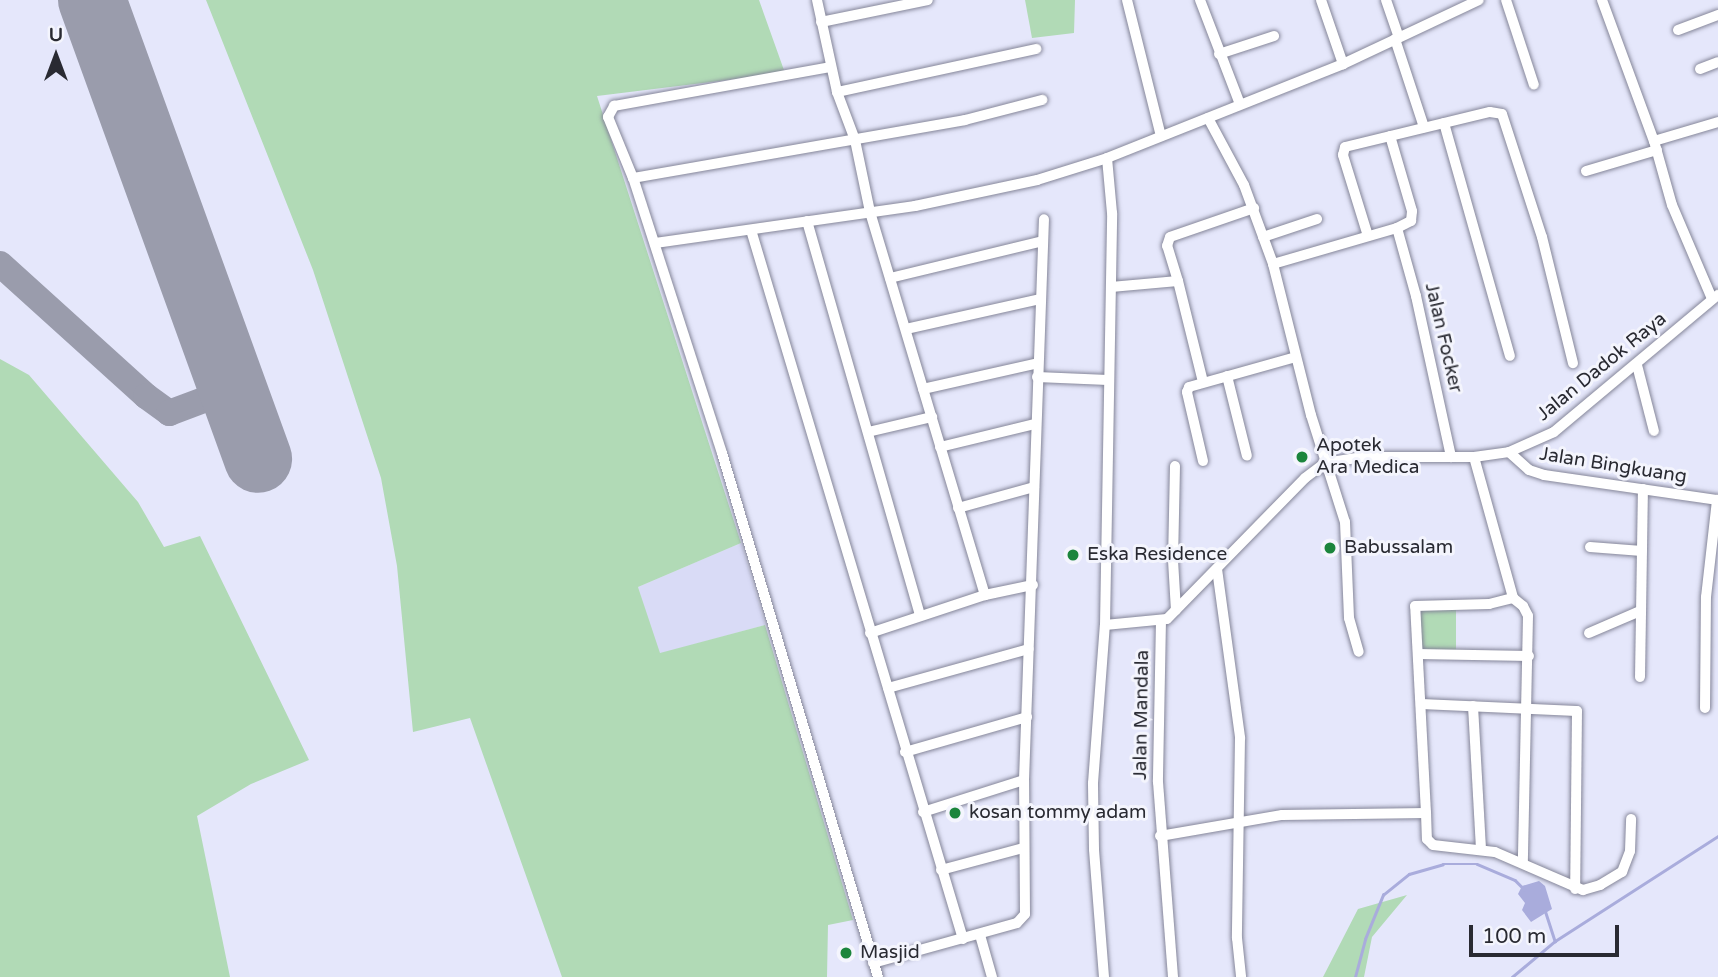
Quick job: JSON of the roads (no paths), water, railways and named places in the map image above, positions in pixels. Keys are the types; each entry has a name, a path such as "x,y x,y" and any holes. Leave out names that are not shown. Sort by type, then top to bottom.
{"street":[{"path":"817,0 837,92 855,140 870,212 985,595"},
{"path":"821,22 928,0"},
{"path":"1126,0 1161,136"},
{"path":"1321,0 1343,64"},
{"path":"1386,0 1424,127"},
{"path":"1506,0 1534,85"},
{"path":"1602,0 1656,145 1672,205 1715,297"},
{"path":"1203,1 1219,54 1240,104"},
{"path":"655,243 965,197 1037,180 1107,158 1343,64 1476,1"},
{"path":"1678,30 1718,15"},
{"path":"1219,54 1274,36"},
{"path":"837,92 1036,49"},
{"path":"1700,69 1718,62"},
{"path":"831,67 614,106 608,117 633,178 655,243 726,466 878,977"},
{"path":"633,178 965,120 1042,100"},
{"path":"1368,236 1343,151 1348,145 1495,112 1504,116 1542,237 1573,363"},
{"path":"1208,118 1235,166 1254,208 1273,264 1325,463 1345,522 1349,618 1359,652"},
{"path":"1444,122 1510,356"},
{"path":"1586,171 1718,122"},
{"path":"1273,264 1408,224 1413,215 1390,136"},
{"path":"1104,977 1094,849 1093,783 1105,625 1112,195 1107,158"},
{"path":"1203,382 1167,246 1170,237 1254,208"},
{"path":"873,963 980,935 1017,923 1025,914 1024,780 1044,219"},
{"path":"1263,237 1317,219"},
{"path":"807,221 920,615"},
{"name":"Jalan Focker","path":"1397,228 1416,296 1451,457"},
{"path":"751,230 963,939"},
{"path":"890,278 1043,241"},
{"path":"1111,287 1178,282"},
{"name":"Jalan Dadok Raya","path":"1325,463 1363,457 1474,457 1509,452 1561,427 1715,297"},
{"path":"905,329 1040,299"},
{"path":"1203,461 1187,391 1191,386 1296,358"},
{"path":"923,388 1038,363"},
{"path":"1637,365 1654,431"},
{"path":"1227,376 1247,456"},
{"path":"1037,377 1108,380"},
{"path":"868,432 932,418"},
{"path":"940,447 1035,424"},
{"name":"Jalan Bingkuang","path":"1509,452 1523,466 1545,475 1717,500"},
{"path":"1474,457 1513,598 1528,616 1523,863"},
{"path":"1105,625 1161,620 1176,610 1305,478 1325,463"},
{"path":"1175,466 1173,572 1176,610"},
{"path":"958,508 1034,488"},
{"path":"1640,677 1643,489"},
{"path":"1705,708 1706,597 1717,500"},
{"path":"1590,548 1642,551"},
{"path":"1217,569 1240,737 1237,938 1241,977"},
{"path":"870,633 985,595 1033,585"},
{"path":"1513,598 1489,604 1416,604 1426,813 1430,844 1481,848 1523,863 1575,889 1591,889 1622,872 1630,850 1631,819"},
{"path":"1589,633 1640,611"},
{"name":"Jalan Mandala","path":"1161,620 1158,745 1160,836 1172,977"},
{"path":"888,688 1029,649"},
{"path":"1418,654 1529,656"},
{"path":"1422,704 1573,709 1577,713 1575,889"},
{"path":"1473,706 1481,848"},
{"path":"905,752 1027,717"},
{"path":"923,812 1024,780"},
{"path":"1160,836 1240,820 1282,815 1426,813"},
{"path":"941,870 1023,848"},
{"path":"980,935 992,977"}],"water":[{"path":"1539,881 1545,886 1552,909 1531,922 1522,910 1525,903 1518,894 1522,886"}],"waterway":[{"path":"1512,977 1555,941 1718,836"},
{"path":"1355,977 1365,939 1383,895 1409,874 1443,864 1477,864 1515,880 1524,889"},
{"path":"1545,910 1555,941"}],"place":[{"name":"Apotek Ara Medica","path":"1302,457"},
{"name":"Babussalam","path":"1330,548"},
{"name":"Eska Residence","path":"1073,555"},
{"name":"kosan tommy adam","path":"955,813"},
{"name":"Masjid","path":"846,953"}]}
